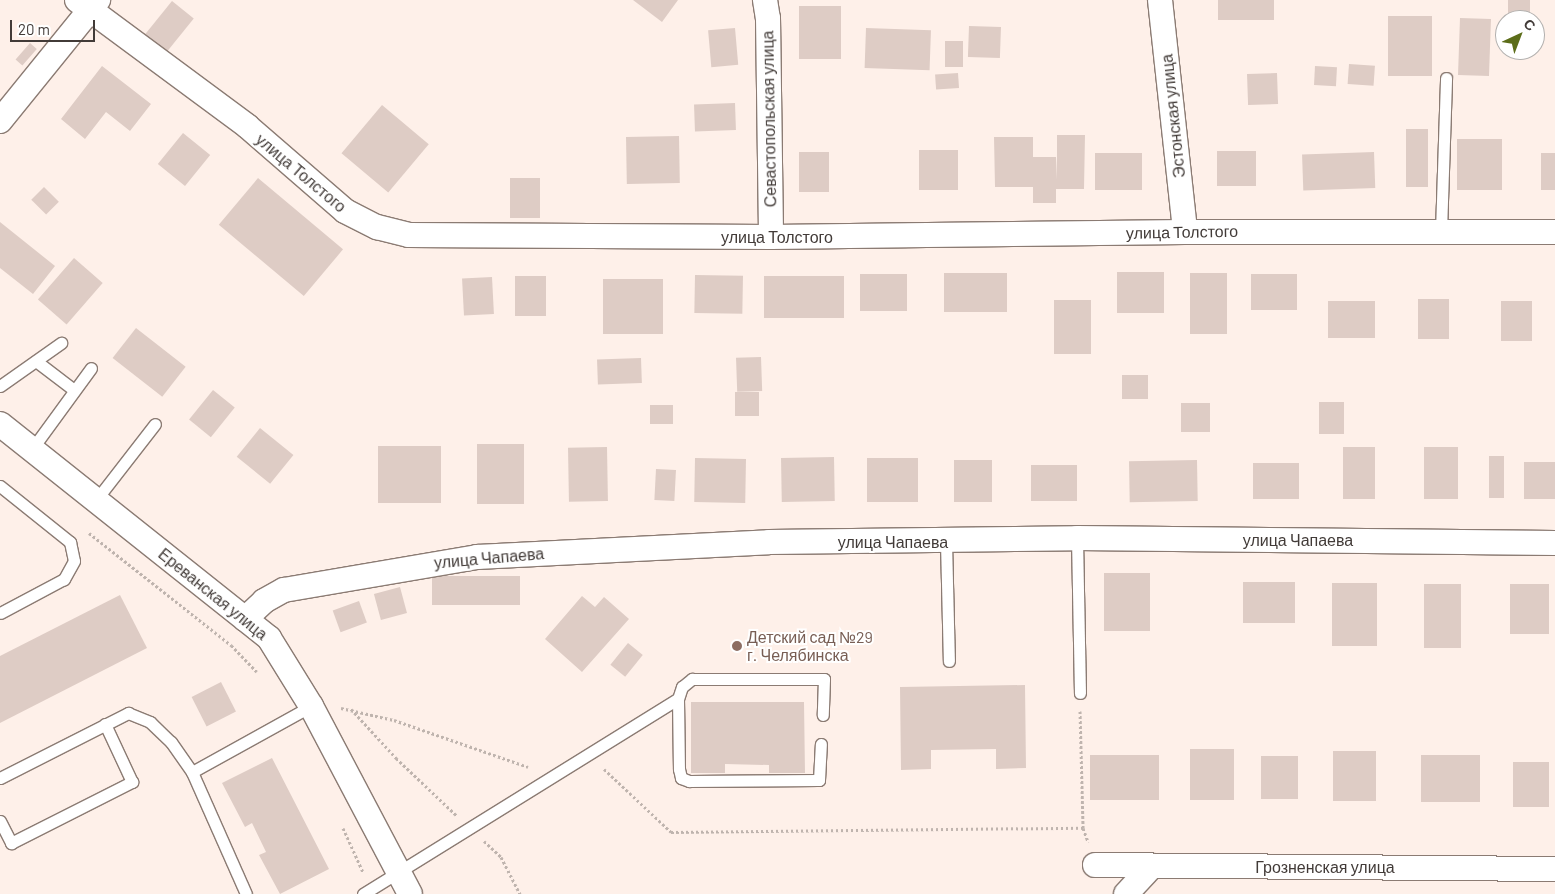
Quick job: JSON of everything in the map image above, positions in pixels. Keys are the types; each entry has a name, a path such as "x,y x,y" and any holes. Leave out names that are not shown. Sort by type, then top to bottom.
{"street":[{"name":"Севастопольская улица","path":"765,0 768,18 771,238"},
{"name":"Эстонская улица","path":"1160,0 1185,232"},
{"name":"улица Толстого","path":"89,3 247,126 345,211 377,228 409,235 771,238 1441,230 1555,232"},
{"path":"0,122 89,3"},
{"name":"Ереванская улица","path":"0,424 246,619 277,647 311,706 410,894"},
{"name":"улица Чапаева","path":"246,619 264,601 284,590 477,557 769,542 946,542 1077,538 1555,543"},
{"name":"Грозненская улица","path":"1095,865 1555,870"},
{"path":"1126,894 1152,866"}],"lane":[{"path":"1441,230 1446,78"},
{"path":"0,386 62,343"},
{"path":"36,361 74,390"},
{"path":"32,449 90,368"},
{"path":"96,500 155,424"},
{"path":"0,486 70,542 74,561 64,579 0,613"},
{"path":"1077,538 1080,693"},
{"path":"946,542 949,661"},
{"path":"821,744 819,780 689,781 681,778 679,768 678,699 682,687 692,679 824,679 823,715"},
{"path":"367,892 678,699"},
{"path":"192,772 311,706"},
{"path":"0,778 128,713 150,722 170,742 192,772 246,894"},
{"path":"0,821 11,843 132,782 105,724"}],"path":[{"path":"85,529 231,645 263,680"},
{"path":"1080,693 1083,828 1095,865"},
{"path":"311,706 351,708 555,777"},
{"path":"351,708 396,758 501,857 520,894"},
{"path":"590,755 671,832 1083,828"},
{"path":"342,826 367,892"}],"building":[{"path":"633,0 678,0 662,22"},
{"path":"1218,0 1274,0 1274,20 1218,20"},
{"path":"1508,0 1530,0 1530,10 1508,10"},
{"path":"172,1 194,19 167,52 145,34"},
{"path":"799,6 841,6 841,59 799,59"},
{"path":"1388,16 1432,16 1432,76 1388,76"},
{"path":"1460,18 1491,19 1489,76 1458,75"},
{"path":"969,26 1001,27 1000,58 968,57"},
{"path":"735,28 738,65 711,67 708,30"},
{"path":"866,28 931,30 930,70 865,68"},
{"path":"945,41 963,41 963,67 945,67"},
{"path":"30,43 37,49 22,66 16,60"},
{"path":"1349,64 1375,66 1374,86 1348,84"},
{"path":"102,66 151,104 130,131 106,112 85,139 61,119"},
{"path":"1315,66 1337,67 1336,86 1314,85"},
{"path":"958,73 959,88 936,90 935,75"},
{"path":"1277,73 1278,104 1248,105 1247,74"},
{"path":"735,103 736,130 695,131 694,104"},
{"path":"382,105 429,144 388,192 342,153"},
{"path":"1406,129 1428,129 1428,187 1406,187"},
{"path":"183,133 210,155 185,186 158,164"},
{"path":"1057,135 1085,135 1084,189 1056,189 1056,203 1033,203 1033,187 995,187 994,137 1033,137 1033,157 1056,157 1057,180"},
{"path":"679,136 680,183 627,184 626,137"},
{"path":"1457,139 1502,139 1502,190 1457,190"},
{"path":"919,150 958,150 958,190 919,190"},
{"path":"1217,151 1256,151 1256,186 1217,186"},
{"path":"799,152 829,152 829,192 799,192"},
{"path":"1374,152 1375,188 1303,190 1302,155"},
{"path":"1095,153 1142,153 1142,190 1095,190"},
{"path":"1541,153 1555,153 1555,190 1541,190"},
{"path":"258,178 343,249 304,296 219,225"},
{"path":"510,178 540,178 540,218 510,218"},
{"path":"44,187 59,202 46,215 31,200"},
{"path":"0,222 55,266 33,294 0,268"},
{"path":"74,258 103,283 67,324 38,300"},
{"path":"1117,272 1164,272 1164,313 1117,313"},
{"path":"944,273 1007,273 1007,312 944,312"},
{"path":"1190,273 1227,273 1227,334 1190,334"},
{"path":"860,274 907,274 907,311 860,311"},
{"path":"1251,274 1297,274 1297,310 1251,310"},
{"path":"695,275 743,276 742,314 694,313"},
{"path":"515,276 546,276 546,316 515,316"},
{"path":"764,276 844,276 844,318 764,318"},
{"path":"492,277 494,314 464,316 462,279"},
{"path":"603,279 663,279 663,334 603,334"},
{"path":"1418,299 1449,299 1449,339 1418,339"},
{"path":"1054,300 1091,300 1091,354 1054,354"},
{"path":"1328,301 1375,301 1375,338 1328,338"},
{"path":"1501,301 1532,301 1532,341 1501,341"},
{"path":"136,328 186,367 162,397 113,358"},
{"path":"761,357 762,391 737,392 736,358"},
{"path":"641,358 642,383 598,385 597,360"},
{"path":"1122,375 1148,375 1148,399 1122,399"},
{"path":"213,390 235,408 211,437 189,420"},
{"path":"735,392 759,392 759,416 735,416"},
{"path":"1319,402 1344,402 1344,434 1319,434"},
{"path":"1181,403 1210,403 1210,432 1181,432"},
{"path":"650,405 673,405 673,424 650,424"},
{"path":"260,428 293,455 270,484 237,457"},
{"path":"477,444 524,444 524,504 477,504"},
{"path":"378,446 441,446 441,503 378,503"},
{"path":"607,447 608,501 569,502 568,448"},
{"path":"1343,447 1375,447 1375,499 1343,499"},
{"path":"1424,447 1458,447 1458,499 1424,499"},
{"path":"1489,456 1504,456 1504,498 1489,498"},
{"path":"834,457 835,501 782,502 781,458"},
{"path":"695,458 746,459 745,503 694,502"},
{"path":"867,458 918,458 918,502 867,502"},
{"path":"954,460 992,460 992,502 954,502"},
{"path":"1197,460 1198,501 1130,502 1129,461"},
{"path":"1524,462 1555,462 1555,499 1524,499"},
{"path":"1253,463 1299,463 1299,499 1253,499"},
{"path":"1031,465 1077,465 1077,501 1031,501"},
{"path":"656,469 676,470 674,501 654,500"},
{"path":"1104,573 1150,573 1150,631 1104,631"},
{"path":"432,576 520,576 520,605 432,605"},
{"path":"1243,582 1295,582 1295,623 1243,623"},
{"path":"1332,583 1377,583 1377,646 1332,646"},
{"path":"1424,584 1461,584 1461,648 1424,648"},
{"path":"1510,584 1549,584 1549,634 1510,634"},
{"path":"400,587 407,613 381,620 374,594"},
{"path":"120,595 147,648 0,723 0,656"},
{"path":"582,596 595,607 604,597 629,619 582,672 545,639"},
{"path":"359,601 367,623 341,632 333,611"},
{"path":"628,643 643,655 625,677 610,665"},
{"path":"221,682 236,711 207,726 192,697"},
{"path":"1025,685 1026,768 996,769 996,749 931,750 931,769 901,770 900,687"},
{"path":"691,702 804,702 805,773 769,773 769,765 725,764 725,773 691,773"},
{"path":"1190,749 1234,749 1234,800 1190,800"},
{"path":"1333,751 1376,751 1376,801 1333,801"},
{"path":"1090,755 1159,755 1159,800 1090,800"},
{"path":"1421,755 1480,755 1480,802 1421,802"},
{"path":"1261,756 1298,756 1298,799 1261,799"},
{"path":"272,758 329,869 280,894 259,855 266,852 252,823 245,827 222,783"},
{"path":"1513,762 1549,762 1549,807 1513,807"}],"place":[{"name":"Детский сад №29 г. Челябинска","path":"737,646"}]}
